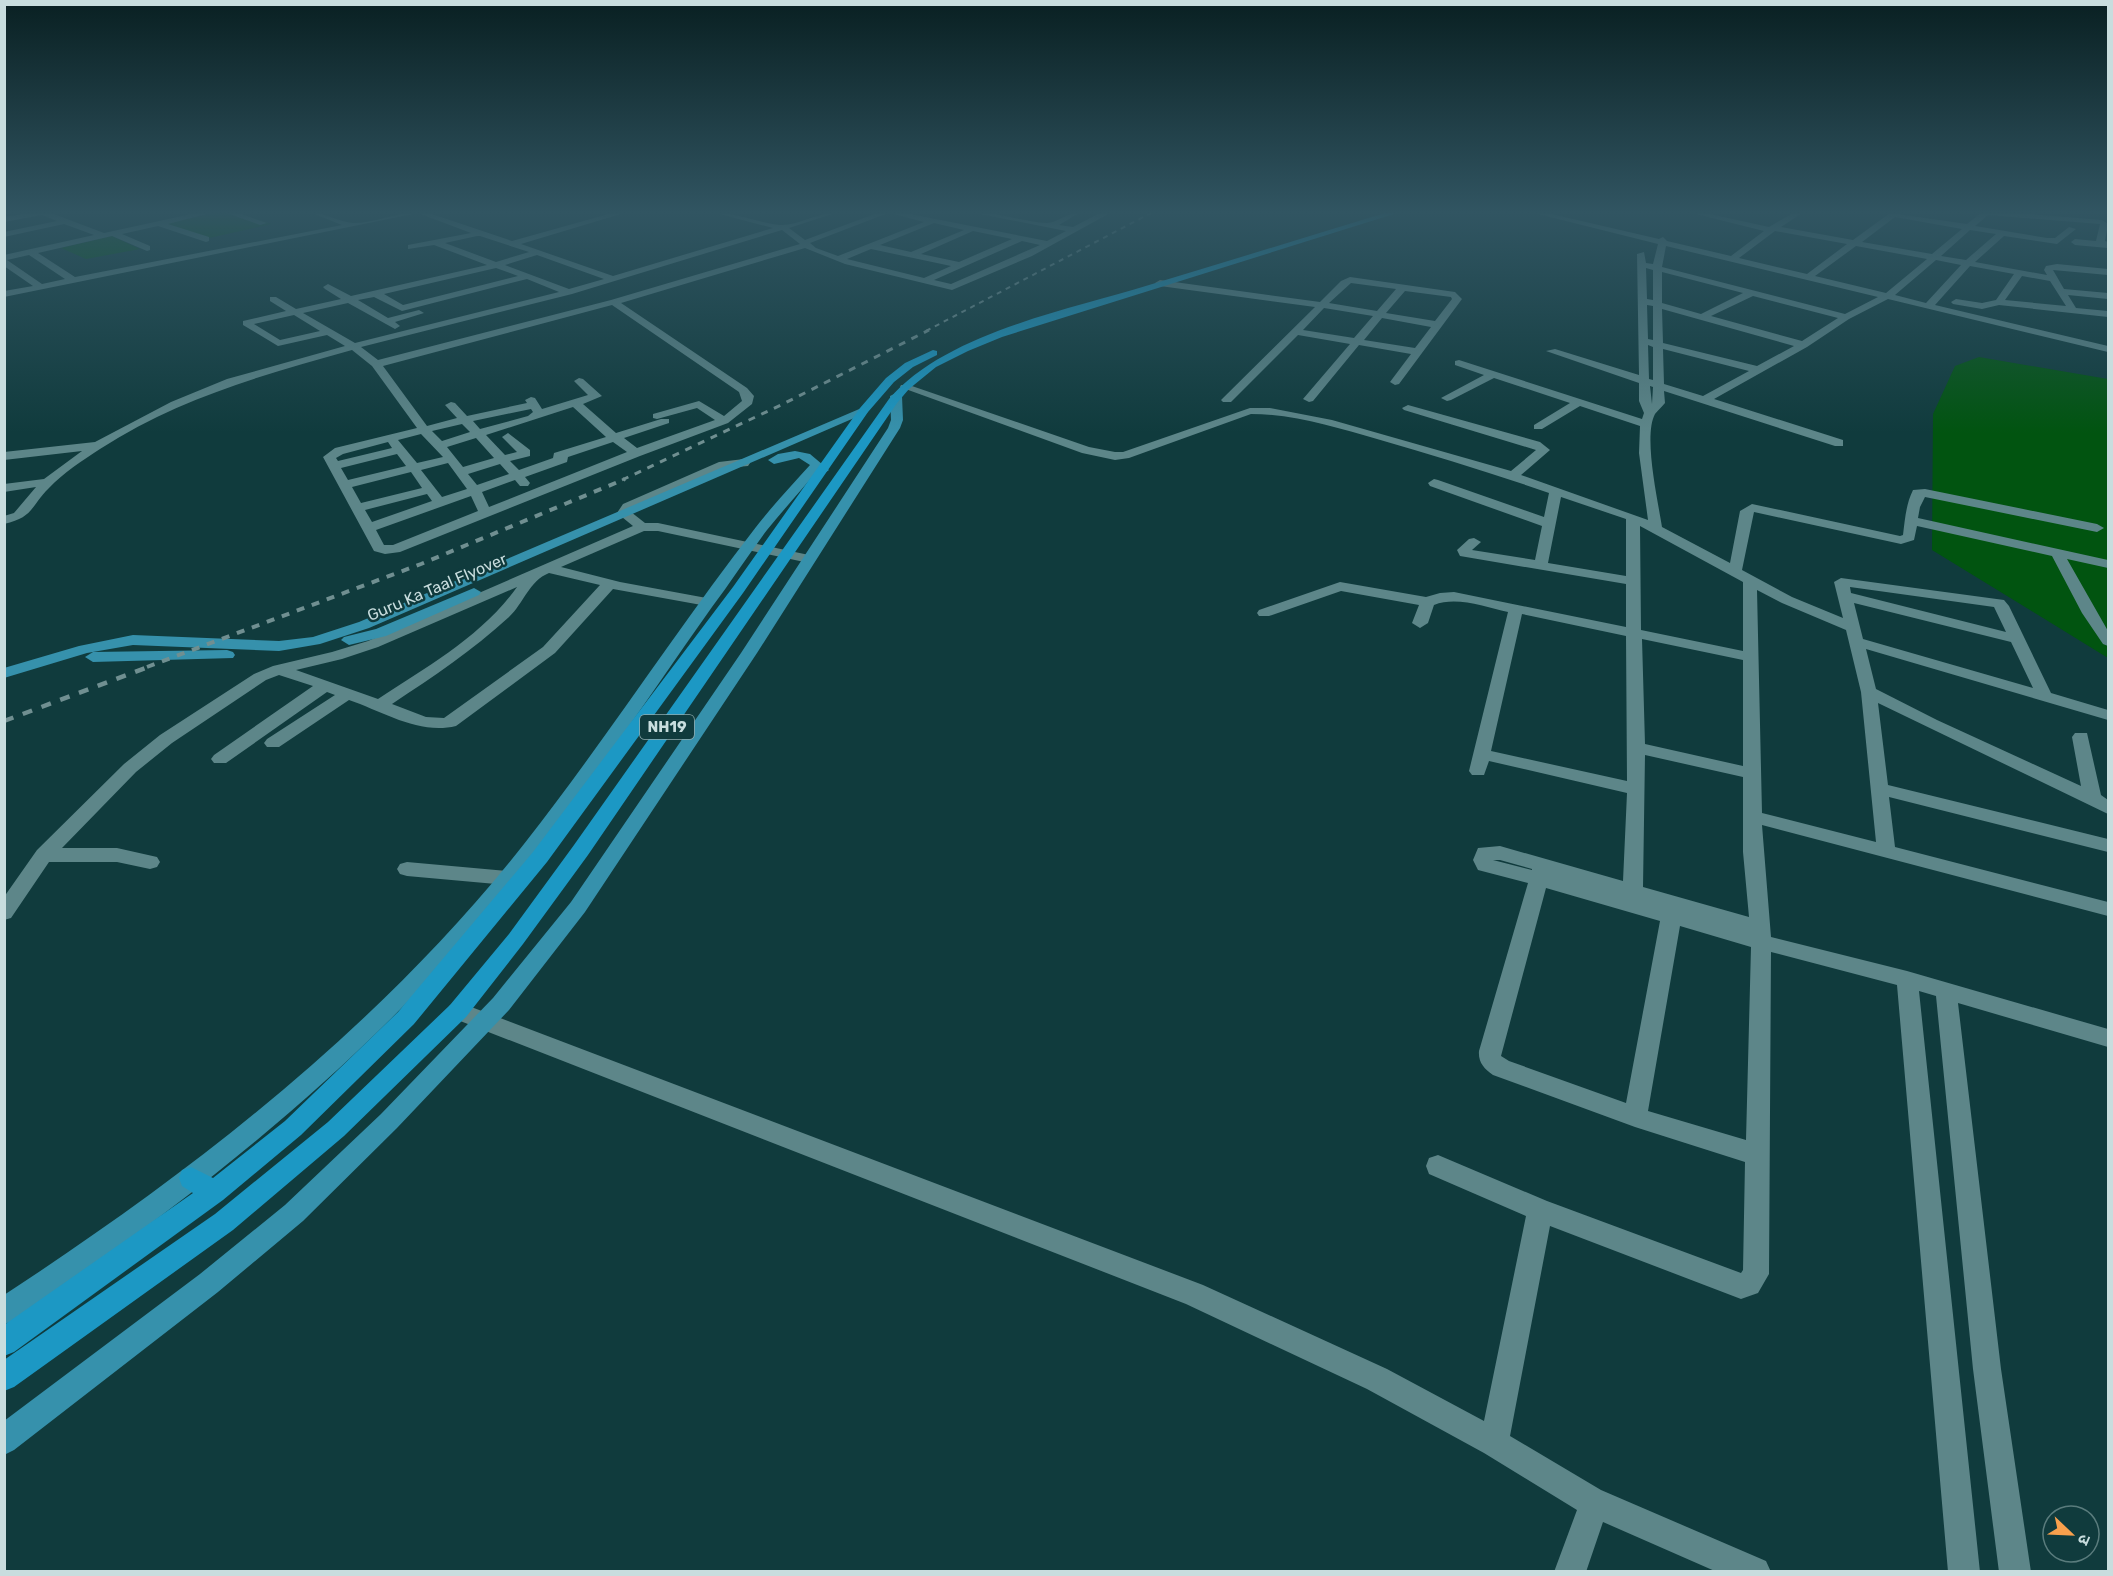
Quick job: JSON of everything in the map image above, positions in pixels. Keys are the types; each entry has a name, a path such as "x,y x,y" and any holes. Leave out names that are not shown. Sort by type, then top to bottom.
{"highway":[{"path":"820,467 890,380 909,365 953,345 1134,287"},
{"name":"NH19","path":"4,1377 224,1222 336,1129 458,1011 581,850 901,392 934,364 986,340 1149,287"},
{"name":"NH19","path":"4,1342 214,1192 293,1128 406,1018 540,857 731,599 756,549"},
{"path":"191,1178 214,1192"}],"main road":[{"path":"4,1440 209,1283 294,1212 389,1121 486,1021 579,907 809,559 894,428 901,392"},
{"name":"Guru Ka Taal Flyover","path":"4,673 85,649 133,640 279,646 315,641 364,625 864,410"},
{"name":"Guru Ka Taal Flyover","path":"4,684 96,656 288,654 381,633 786,455 810,457 820,467"},
{"path":"4,1311 88,1255 235,1145 333,1062 427,967 507,878 572,792 707,602 756,549 762,528 820,467"}],"street":[{"path":"4,294 41,287"},
{"path":"328,332 279,343 245,324 294,312 348,294 374,293 406,287"},
{"path":"424,287 455,303"},
{"path":"461,287 479,297"},
{"path":"375,314 487,287"},
{"path":"387,321 526,287"},
{"path":"556,287 569,292"},
{"path":"4,520 19,516 48,482 97,446 175,404 231,381 404,332 588,287"},
{"path":"376,364 614,302 665,287"},
{"path":"1186,287 1324,305 1439,325"},
{"path":"1227,400 1341,287"},
{"path":"1395,382 1458,297 1447,293 1400,287"},
{"path":"1309,399 1403,287"},
{"path":"1641,287 1649,481 1656,530"},
{"path":"1648,418 1659,403 1658,287"},
{"path":"1727,287 1846,316"},
{"path":"1848,287 2109,347"},
{"path":"1854,287 1888,296 1932,301 1982,306 1999,302 2109,314"},
{"path":"1706,399 1803,345 1846,316 1888,296 1898,287"},
{"path":"1932,301 1946,287"},
{"path":"1999,302 2010,287"},
{"path":"2058,287 2073,310"},
{"path":"332,289 348,294 404,332"},
{"path":"2060,291 2109,296"},
{"path":"374,293 402,308"},
{"path":"1702,317 1751,293"},
{"path":"273,299 353,346 376,364 424,430 446,452 475,491 486,513"},
{"path":"1641,300 1803,345"},
{"path":"1932,301 2109,347"},
{"path":"579,381 596,396 576,403 534,408 496,408 464,420 331,454 329,457 379,548 395,549 636,453 724,421 748,402 748,396 743,390 614,302"},
{"path":"489,303 499,309"},
{"path":"1297,332 1419,351"},
{"path":"1642,340 1758,370"},
{"path":"1551,351 1839,443"},
{"path":"1459,363 1578,402 1648,418"},
{"path":"1447,398 1493,374"},
{"path":"901,392 1102,455 1125,455 1250,411 1270,411 1332,423 1512,476 1633,518 1855,634 2045,697 2109,715"},
{"path":"1538,427 1578,402"},
{"path":"576,403 636,453"},
{"path":"368,528 517,476 557,454 642,428 657,416 699,404 724,421"},
{"path":"451,405 534,494"},
{"path":"460,472 526,453 507,431 496,408"},
{"path":"342,480 411,464 507,431 537,428 534,408"},
{"path":"1408,408 1541,447 1544,450 1512,476"},
{"path":"689,417 711,411"},
{"path":"657,416 686,434"},
{"path":"642,428 663,443"},
{"path":"391,438 440,503"},
{"path":"4,456 97,446"},
{"path":"557,454 581,476"},
{"path":"342,480 411,464"},
{"path":"642,527 624,513 628,507 723,465 741,464"},
{"path":"4,488 48,482"},
{"path":"1434,483 1550,524"},
{"path":"357,508 429,489"},
{"path":"1541,565 1556,491"},
{"path":"1438,1166 1540,1210 1741,1286 1749,1284 1756,1274 1760,935 1753,852 1751,657 1742,575 1749,509 1900,540 1909,537 1913,507 1920,493 2097,528"},
{"path":"1632,898 1637,789 1632,580 1633,518"},
{"path":"1912,521 2109,564"},
{"path":"4,913 44,855 130,768 157,746 241,687 279,669 336,656 373,644 642,527 658,527 809,559"},
{"path":"1474,542 1464,550 1465,553 1632,580"},
{"path":"2057,553 2089,613 2109,641"},
{"path":"540,572 707,602"},
{"path":"380,705 465,648 507,611 540,572"},
{"path":"1886,851 1869,692 1841,582 1992,601 2002,606 2045,697"},
{"path":"279,669 428,723 443,724 450,722 549,650 610,584"},
{"path":"1264,613 1340,586 1427,602 1440,597 1454,596 1751,657"},
{"path":"1844,596 2018,639"},
{"path":"1420,623 1427,602"},
{"path":"1516,609 1479,762 1637,789"},
{"path":"220,759 324,686"},
{"path":"1869,692 1931,724 2109,808"},
{"path":"273,743 346,694"},
{"path":"2081,737 2092,798"},
{"path":"1636,747 1753,774"},
{"path":"1879,789 2109,845"},
{"path":"1754,818 2109,909"},
{"path":"44,855 117,855 150,862"},
{"path":"407,869 507,878"},
{"path":"1758,1155 1635,1116 1492,1063 1489,1057 1541,872 2109,1038"},
{"path":"1635,1116 1673,910"},
{"path":"1907,979 1964,1572"},
{"path":"1946,990 1987,1369 2015,1572"},
{"path":"458,1011 1194,1293 1377,1379 1494,1443 1590,1501 1755,1572"},
{"path":"1494,1443 1540,1210"},
{"path":"1570,1572 1592,1510 1590,1501"}],"green space":[{"path":"1979,357 2108,379 2108,658 1932,550 1933,414 1955,366"}],"railway":[{"path":"926,331 1011,287"},
{"path":"622,480 783,404 929,330"},
{"path":"147,667 421,564 625,479"},
{"path":"4,721 151,666"}]}
